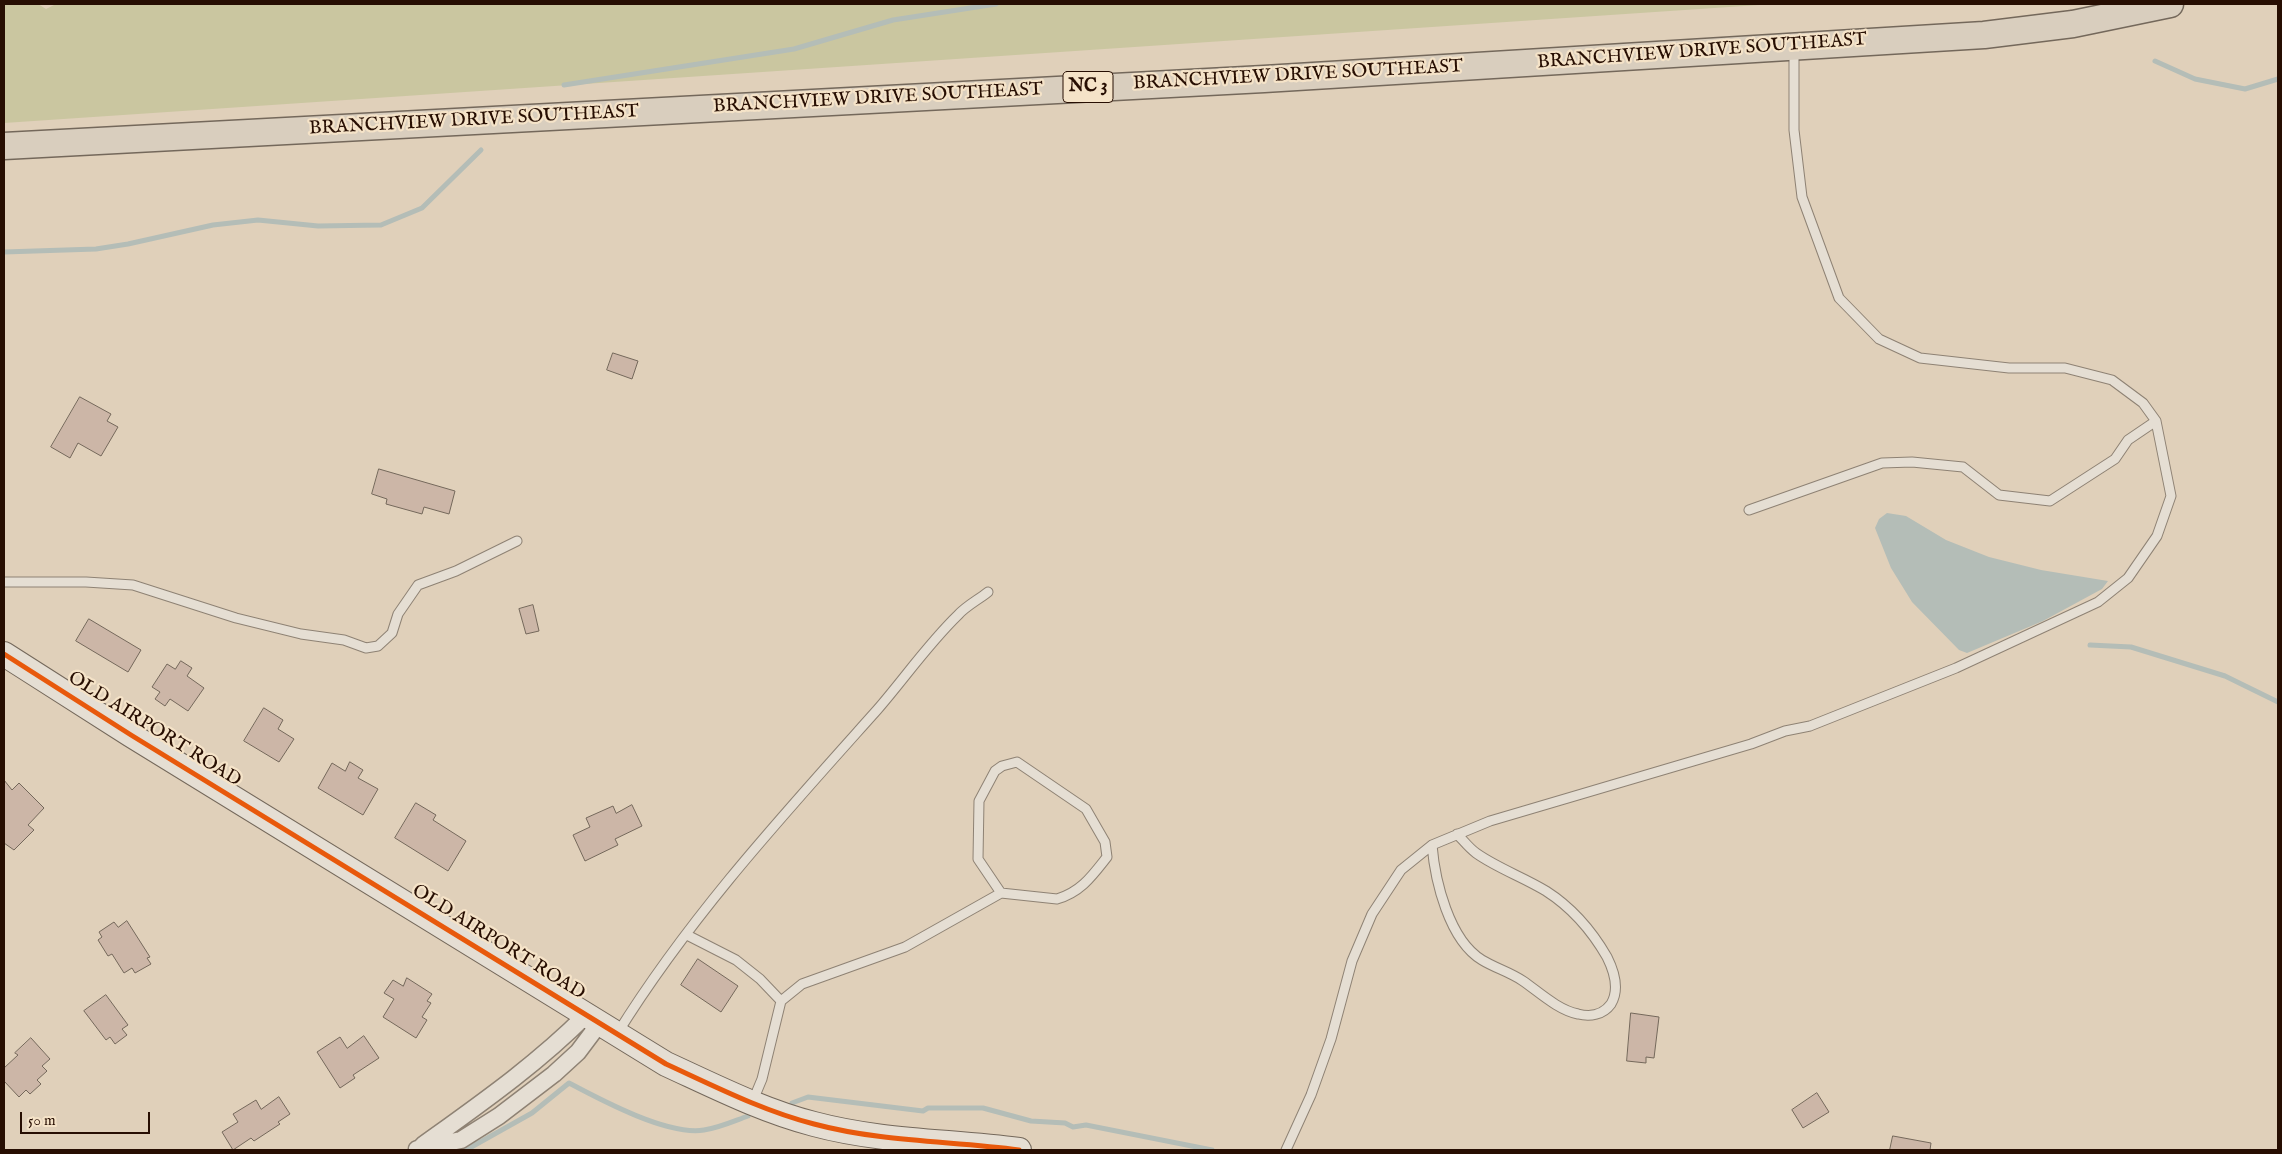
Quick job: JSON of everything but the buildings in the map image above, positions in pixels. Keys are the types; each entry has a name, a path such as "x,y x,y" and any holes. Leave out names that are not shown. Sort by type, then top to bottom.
{"main road":[{"name":"BRANCHVIEW DRIVE SOUTHEAST","path":"4,146 1264,79 1984,35 2073,24 2170,4"}],"street":[{"name":"OLD AIRPORT ROAD","path":"4,654 131,735 666,1064 752,1103 815,1124 911,1141 984,1145 1019,1150"},
{"path":"416,1150 461,1140 499,1116 554,1074 578,1052 601,1024"}],"lane":[{"path":"1286,1150 1311,1095 1331,1039 1352,961 1372,914 1401,870 1432,845 1490,822 1751,744 1785,731 1810,726 1948,672 2098,602 2128,578 2157,536 2171,496 2156,421 2143,402 2112,380 2065,368 2009,368 1920,358 1880,339 1839,298 1802,197 1794,130 1794,46"},
{"path":"1749,510 1882,463 1912,462 1963,467 1999,495 2050,501 2114,459 2128,440 2156,421"},
{"path":"4,582 86,582 133,585 236,618 302,634 344,640 366,648 378,646 392,633 398,614 418,585 456,571 517,541"},
{"path":"601,1024 634,1006 770,829 879,708 958,614 988,592"},
{"path":"752,1103 762,1079 781,1001 802,984 905,947 1001,893 1057,899 1065,897 1086,884 1107,857 1104,842 1086,809 1017,762 1002,766 995,771 979,801 978,859 1001,893"},
{"path":"1432,845 1434,867 1451,922 1480,959 1520,979 1573,1013 1585,1015 1600,1014 1608,1008 1614,998 1614,970 1600,946 1584,925 1568,907 1546,891 1475,852 1457,834"},
{"path":"687,935 736,960 760,979 781,1001"}],"shaded area":[{"path":"4,4 38,4 46,9 56,4 1774,4 4,123"},
{"path":"1887,513 1906,516 1946,540 1989,557 2041,570 2108,581 2102,589 2043,621 1967,653 1959,650 1912,602 1891,568 1875,528 1879,519"}],"waterway":[{"path":"564,85 794,49 893,20 996,4"},
{"path":"2155,61 2195,79 2245,89 2278,79"},
{"path":"4,252 96,249 128,244 213,225 258,220 318,226 381,225 422,208 481,150"},
{"path":"2090,645 2131,647 2225,676 2278,702"},
{"path":"466,1150 532,1113 569,1083 635,1115 672,1128 704,1130 748,1116"},
{"path":"792,1103 808,1097 923,1111 928,1108 983,1108 1031,1121 1065,1123 1073,1127 1086,1125 1212,1150"}],"cycle path":[{"path":"4,654 131,735 666,1064 757,1105 814,1124 890,1138 1019,1150"}]}
